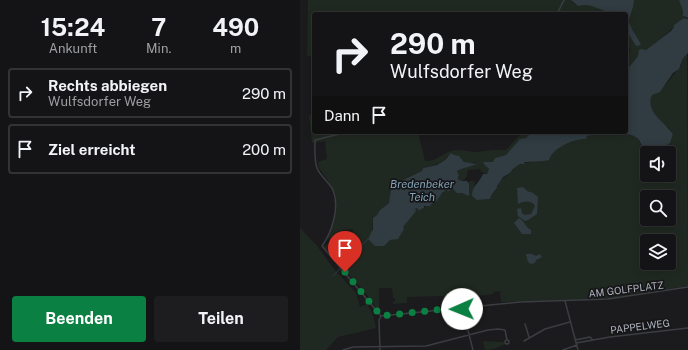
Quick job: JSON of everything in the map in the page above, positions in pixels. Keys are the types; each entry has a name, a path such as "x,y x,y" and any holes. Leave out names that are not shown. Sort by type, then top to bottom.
{"street":[{"path":"558,12 564,0"},
{"path":"340,134 315,140 317,169 333,191 335,201 335,211 331,228 322,246 381,316 379,320 380,350"},
{"name":"AM GOLFPLATZ","path":"381,316 462,307 542,301 608,299 688,288"},
{"path":"565,301 578,350"},
{"path":"462,307 473,350"},
{"path":"524,342 529,337 546,329 570,322"},
{"path":"525,324 529,337"},
{"name":"PAPPELWEG","path":"563,350 576,344 593,340 688,328"},
{"path":"343,350 380,347 426,346 488,330 501,329 506,332 507,340"},
{"name":"PAPPELWEG","path":"575,340 590,337 593,340"}],"shaded area":[{"path":"308,0 572,0 572,2 576,5 591,5 607,12 312,12 312,76 311,57 307,55"},
{"path":"634,0 679,0 684,18 658,41 646,50 639,53 628,68 630,49 628,46 628,34 639,40 633,34 628,20"},
{"path":"687,53 688,286 608,298 501,302 500,291 494,292 493,294 478,296 407,297 407,303 393,304 395,298 393,298 392,288 379,288 379,312 365,292 323,247 345,232 354,231 352,229 344,230 327,240 336,211 336,196 319,168 318,162 327,159 325,141 312,143 309,115 312,115 312,134 418,134 425,161 438,158 455,150 475,152 506,150 520,134 530,134 526,138 520,140 506,155 495,158 493,162 486,165 489,169 487,174 482,172 480,169 468,170 467,176 462,181 458,178 457,171 465,167 476,165 476,162 467,164 457,156 447,156 440,163 423,168 422,171 397,183 389,203 373,218 372,232 375,246 384,246 386,242 399,236 415,209 417,208 418,211 433,202 446,190 453,189 462,193 469,193 468,183 470,181 474,181 475,183 472,196 478,200 490,199 492,194 497,189 498,183 518,166 525,163 546,159 562,145 587,136 598,134 629,134 634,136 641,145 645,146 640,146 640,182 676,182 676,146 664,146 671,140 673,134 669,128 658,119 651,109 650,103 652,95 661,90 681,66 683,58"},
{"path":"300,228 318,247 333,268 356,293 360,307 367,304 373,315 376,328 338,337 326,350 300,350"},
{"path":"483,341 504,342 505,344 494,349 485,350"}],"water":[{"path":"634,0 628,19 628,12 607,12 587,5 578,6 572,1"},
{"path":"679,0 688,0 688,18 683,16 683,11"},
{"path":"684,18 688,19 688,53 683,58 679,69 673,73 660,92 652,95 651,101 651,106 656,116 673,134 670,143 665,146 642,146 638,139 628,134 628,68 638,56 639,50 646,50 674,27 674,25"},
{"path":"628,23 630,24 641,45 636,46 628,32"},
{"name":"Bredenbeker Teich","path":"530,134 598,134 587,136 586,139 576,140 564,145 554,152 549,160 525,162 524,164 520,164 503,177 490,199 477,200 472,196 474,187 483,174 487,174 489,169 483,163 493,162 495,158 506,155 520,139 526,138"},
{"name":"Bredenbeker Teich","path":"451,153 459,156 464,162 477,164 457,171 459,176 458,179 467,181 469,184 469,196 462,193 457,193 453,189 449,191 446,190 436,202 433,202 430,206 424,206 424,208 419,211 417,208 415,209 416,211 403,227 404,229 398,239 390,240 384,246 375,246 368,239 373,229 373,218 389,203 391,190 397,183 422,171 423,168 437,165 445,160"},
{"path":"523,187 538,197 537,214 525,221 518,216 517,209 521,208 522,213 525,215 531,214 535,206 532,203 527,202 518,204 517,188"},
{"path":"519,218 531,230 531,234 522,234 514,223"},
{"path":"526,254 536,256 540,254 542,257 536,260 535,263 531,264 528,262"}],"waterway":[{"path":"333,276 368,239"}],"route":[{"path":"345,272 381,316 462,307 462,309"}]}
